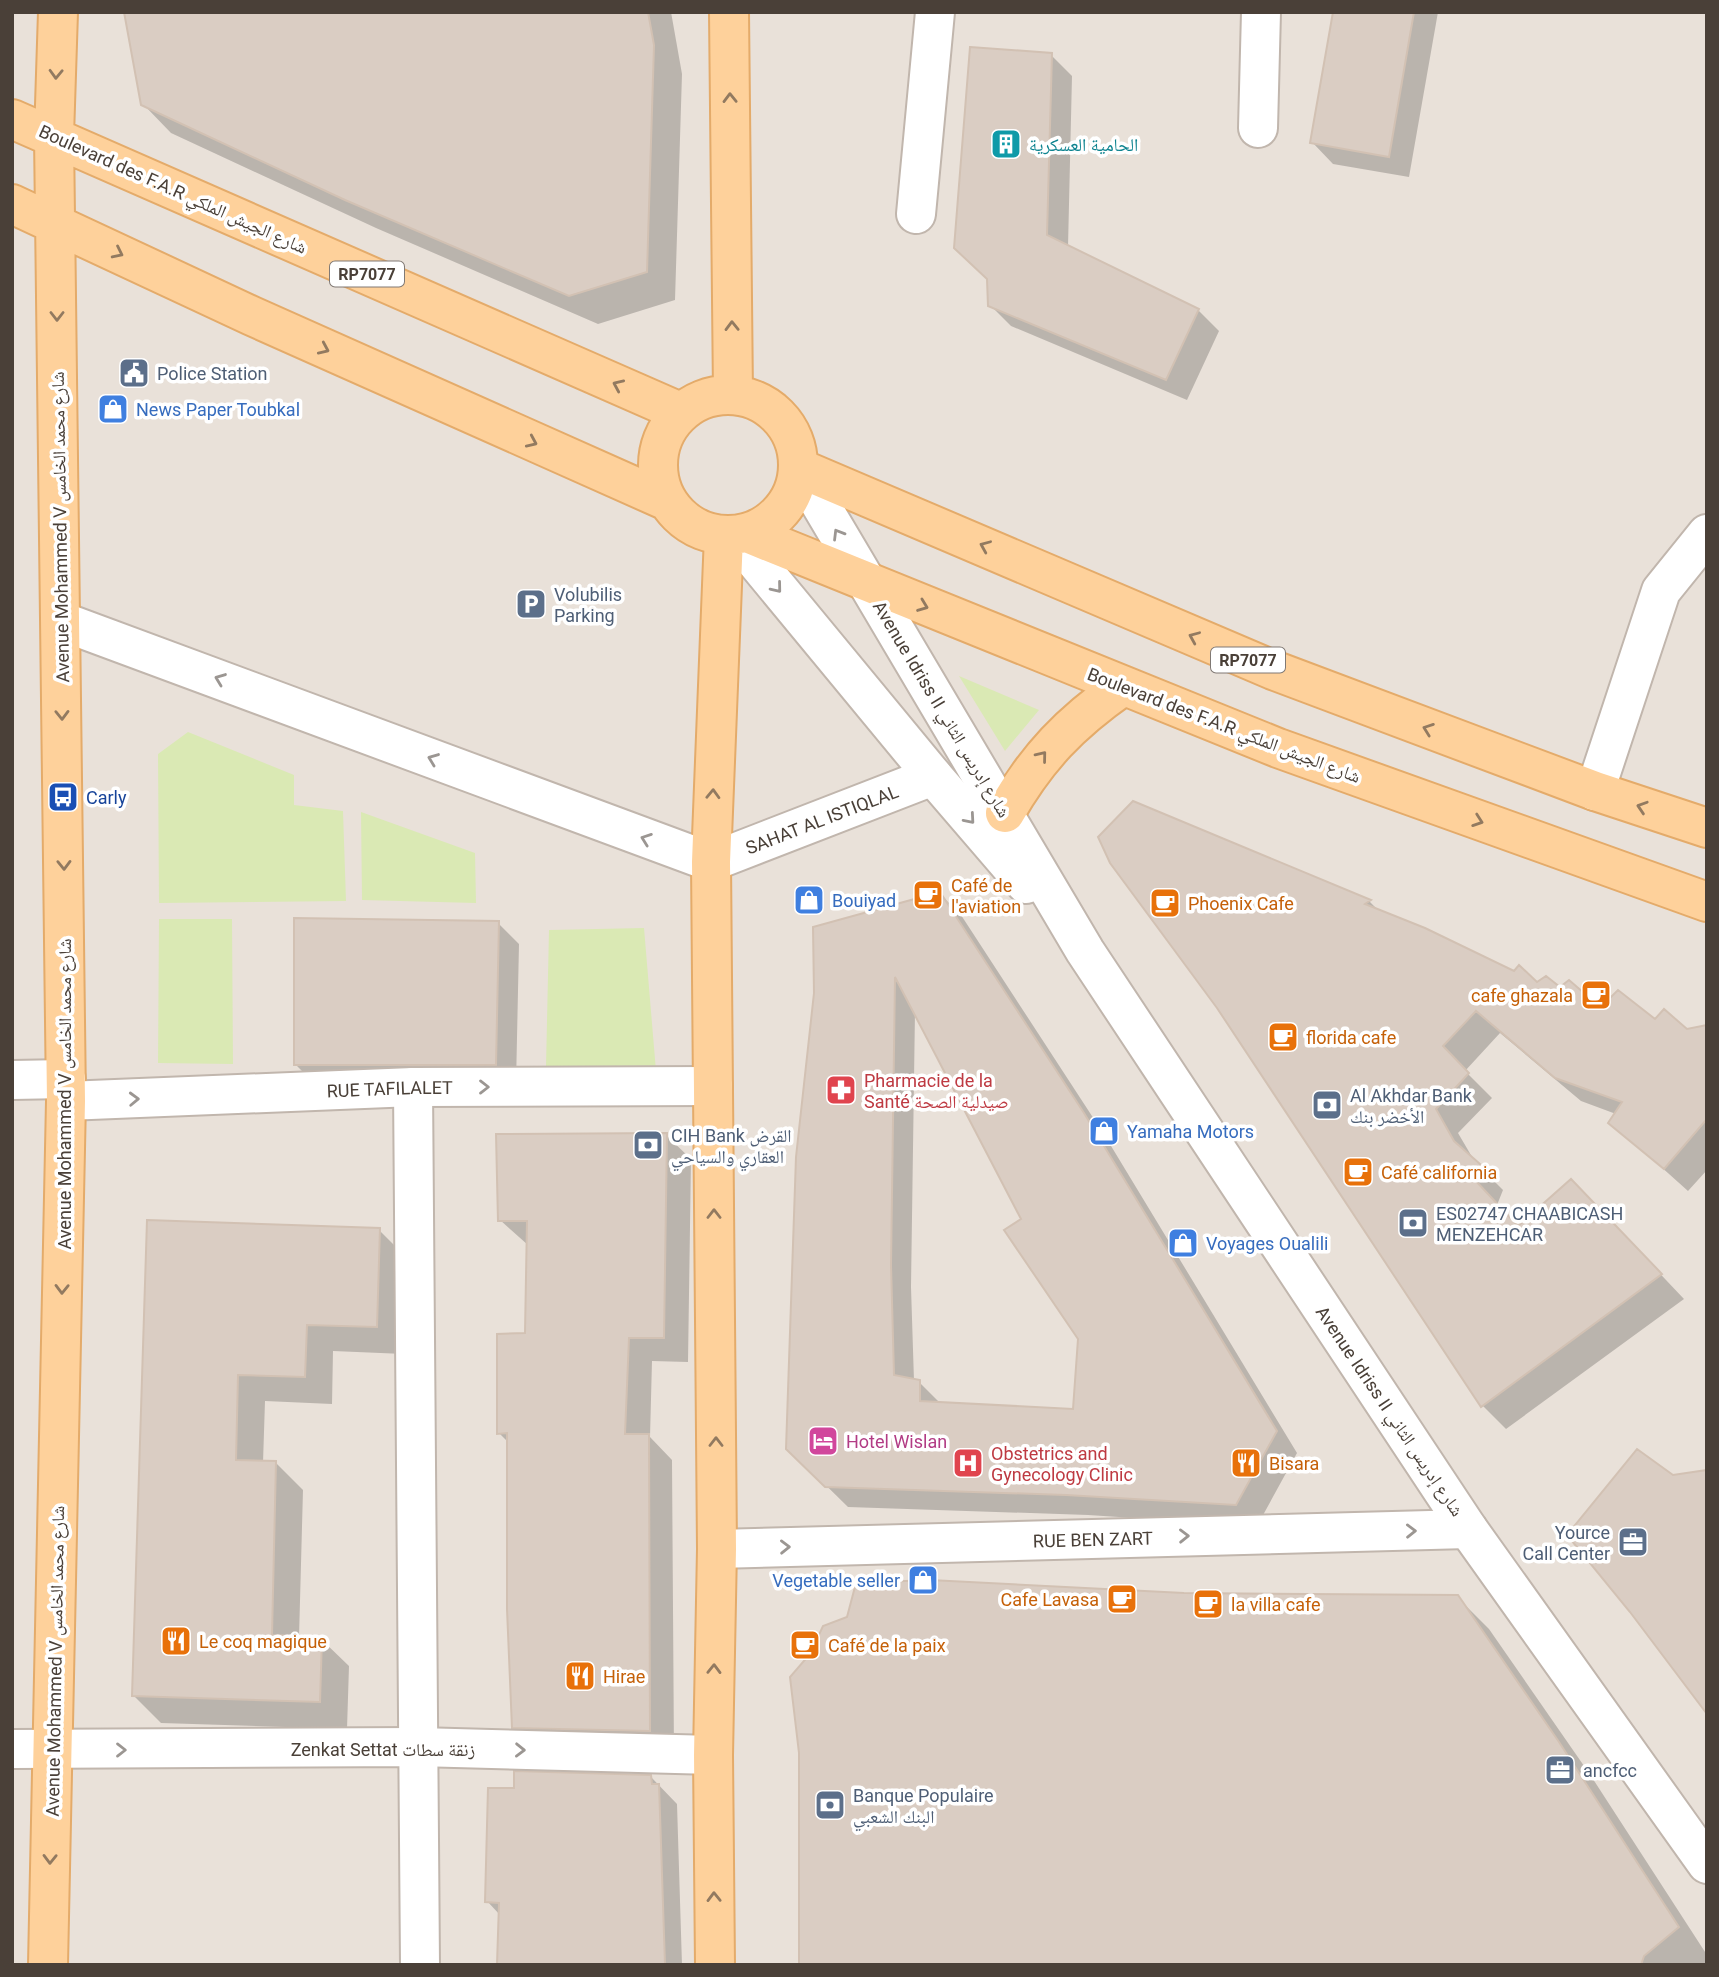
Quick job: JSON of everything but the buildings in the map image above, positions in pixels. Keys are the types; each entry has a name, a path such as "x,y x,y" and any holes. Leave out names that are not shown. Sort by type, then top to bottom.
{"main road":[{"name":"Avenue Mohammed V شارع محمد الخامس","path":"48,1965 66,1090 54,136 58,12"},
{"path":"729,12 733,394"},
{"name":"Boulevard des F.A.R شارع الجيش الملكي","path":"12,118 680,412"},
{"path":"12,204 252,316 667,501"},
{"path":"733,394 754,399 772,410 788,426 796,446 799,468 794,490 784,509 767,524 735,535 701,531 682,519 667,501 657,464 659,444 668,426 680,412 696,401 733,394"},
{"name":"RP7077","path":"799,468 1273,670 1595,791 1707,828"},
{"name":"Boulevard des F.A.R شارع الجيش الملكي","path":"735,535 1328,767 1707,902"},
{"path":"715,1965 713,1755 717,1549 711,862 735,535"},
{"path":"1004,813 1027,775 1054,741 1087,711 1123,686"}],"street":[{"path":"916,214 935,12"},
{"path":"1258,128 1261,12"},
{"name":"Avenue Idriss II شارع إدريس الثاني","path":"799,468 1085,951 1468,1529 1707,1864"},
{"path":"1595,791 1661,591 1707,534"},
{"name":"Avenue Idriss II شارع إدريس الثاني","path":"735,535 933,776 1085,951"},
{"path":"61,621 711,862"},
{"name":"SAHAT AL ISTIQLAL","path":"711,862 933,776"},
{"name":"RUE TAFILALET","path":"12,1080 66,1090 713,1086"},
{"path":"413,1087 420,1965"},
{"name":"RUE BEN ZART","path":"717,1549 1468,1529"},
{"name":"Zenkat Settat زنقة سطات","path":"12,1749 418,1747 713,1755"}],"shaded area":[{"path":"12,12 1707,12 1707,1965 12,1965"}],"green space":[{"path":"959,676 1039,710 1005,751"},
{"path":"188,732 294,775 294,805 343,811 346,901 159,903 158,754"},
{"path":"361,812 475,853 476,903 362,900"},
{"path":"159,919 232,919 233,1064 158,1063"},
{"path":"644,928 656,1071 546,1067 549,930"}],"place":[{"name":"الحامية العسكرية","path":"1006,144"},
{"name":"Police Station","path":"134,373"},
{"name":"News Paper Toubkal","path":"113,409"},
{"name":"Volubilis Parking","path":"531,604"},
{"name":"Carly","path":"63,797"},
{"name":"Café de l'aviation","path":"928,895"},
{"name":"Bouiyad","path":"809,900"},
{"name":"Phoenix Cafe","path":"1165,903"},
{"name":"cafe ghazala","path":"1596,995"},
{"name":"florida cafe","path":"1283,1037"},
{"name":"Pharmacie de la Santé صيدلية الصحة","path":"841,1090"},
{"name":"Al Akhdar Bank الأخضر بنك","path":"1327,1105"},
{"name":"Yamaha Motors","path":"1104,1131"},
{"name":"CIH Bank القرض العقاري والسياحي","path":"648,1145"},
{"name":"Café california","path":"1358,1172"},
{"name":"ES02747 CHAABICASH MENZEHCAR","path":"1413,1223"},
{"name":"Voyages Oualili","path":"1183,1243"},
{"name":"Hotel Wislan","path":"823,1441"},
{"name":"Obstetrics and Gynecology Clinic","path":"968,1463"},
{"name":"Bisara","path":"1246,1463"},
{"name":"Yource Call Center","path":"1633,1542"},
{"name":"Vegetable seller","path":"923,1580"},
{"name":"Cafe Lavasa","path":"1122,1599"},
{"name":"la villa cafe","path":"1208,1604"},
{"name":"Le coq magique","path":"176,1641"},
{"name":"Café de la paix","path":"805,1645"},
{"name":"Hirae","path":"580,1676"},
{"name":"ancfcc","path":"1560,1770"},
{"name":"Banque Populaire البنك الشعبي","path":"830,1805"}]}
